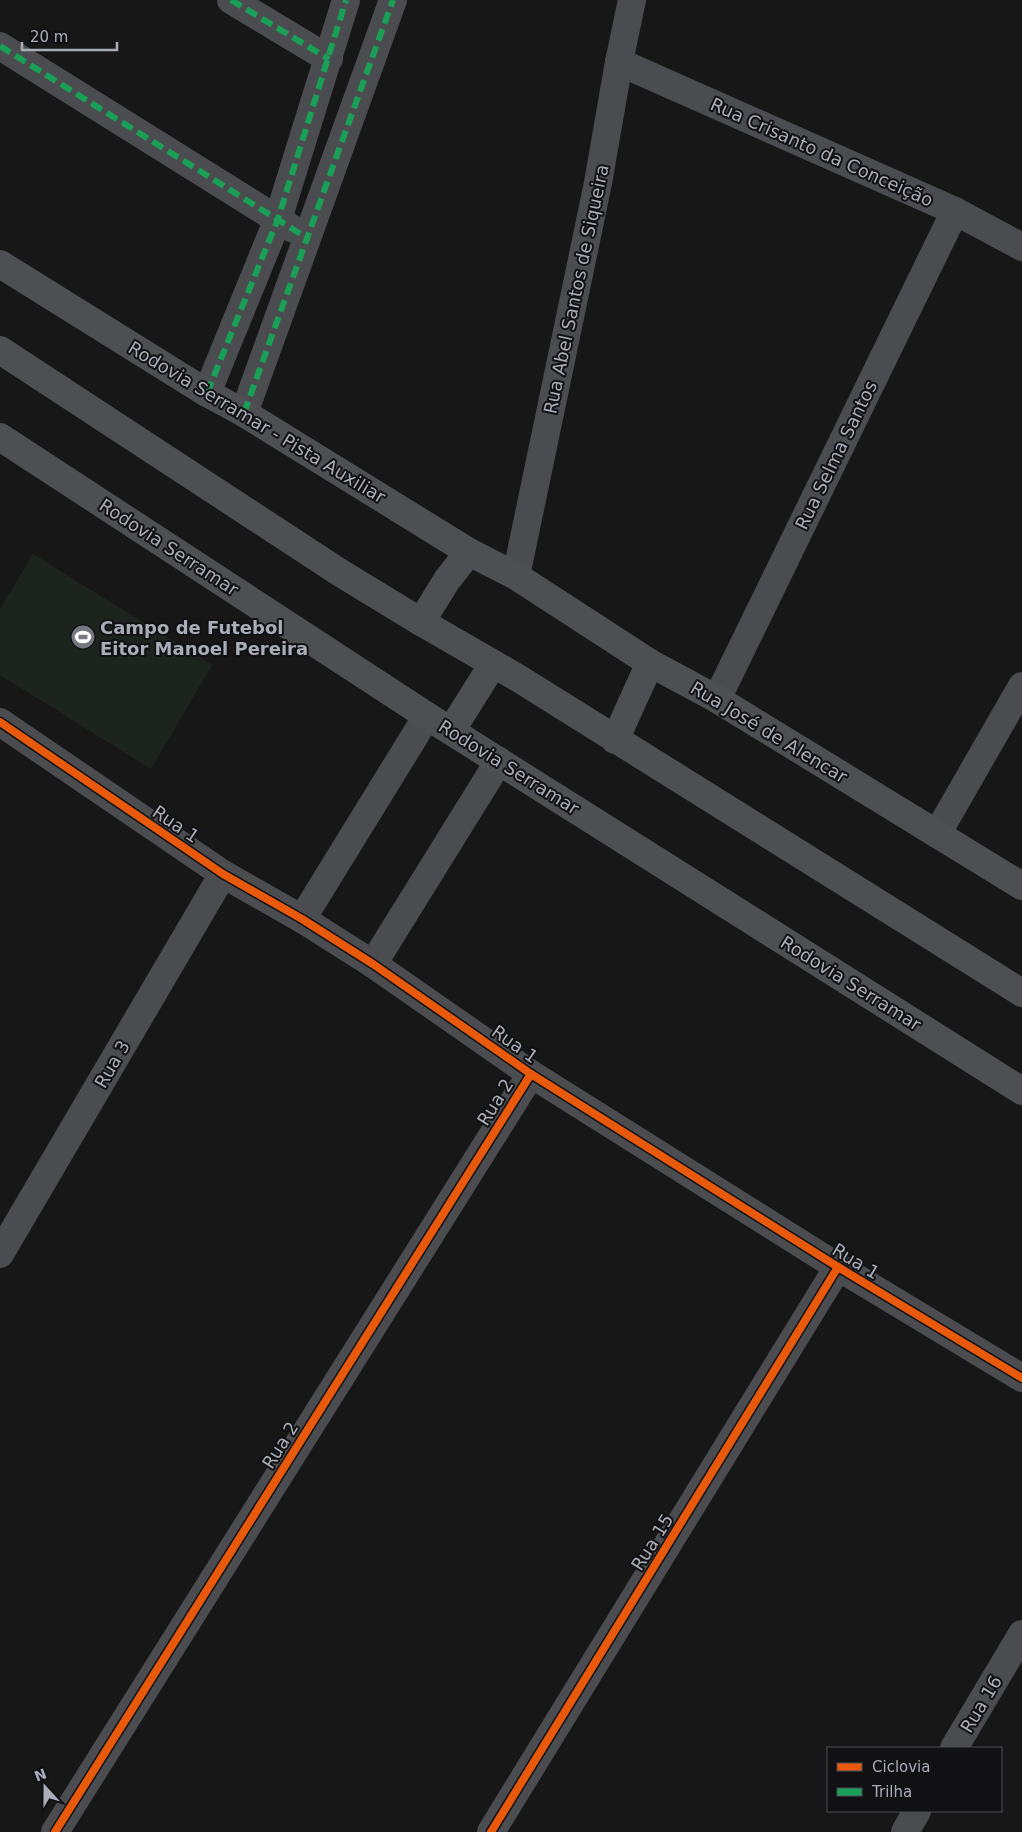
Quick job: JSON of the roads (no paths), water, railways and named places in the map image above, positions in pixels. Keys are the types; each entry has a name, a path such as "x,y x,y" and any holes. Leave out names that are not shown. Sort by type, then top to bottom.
{"main road":[{"name":"Rodovia Serramar - Pista Auxiliar","path":"0,264 207,393 244,413 469,552 516,576"},
{"path":"0,350 338,572 518,678 1022,993"},
{"name":"Rodovia Serramar","path":"0,437 426,716 1022,1091"},
{"path":"421,622 446,580 469,552"},
{"name":"Rua José de Alencar","path":"516,576 650,663 717,699 1022,886"},
{"path":"615,740 650,663"},
{"path":"451,731 493,664"}],"street":[{"path":"231,0 329,59"},
{"path":"207,393 278,219 346,0"},
{"path":"244,413 393,0"},
{"name":"Rua Abel Santos de Siqueira","path":"516,576 598,183 632,0"},
{"path":"0,46 307,238"},
{"name":"Rua Crisanto da Conceição","path":"619,62 955,211 1022,247"},
{"name":"Rua Selma Santos","path":"717,699 955,211"},
{"path":"937,834 1022,686"},
{"path":"302,919 426,716"},
{"name":"Rua 1","path":"0,722 223,874 302,919 373,964 531,1074 838,1267 1022,1378"},
{"path":"373,964 499,761"},
{"name":"Rua 3","path":"0,1254 223,874"},
{"name":"Rua 2","path":"55,1832 531,1074"},
{"name":"Rua 15","path":"491,1832 838,1267"},
{"name":"Rua 16","path":"955,1747 1022,1634"},
{"path":"905,1832 916,1812"}],"place":[{"name":"Campo de Futebol Eitor Manoel Pereira","path":"83,637"}]}
